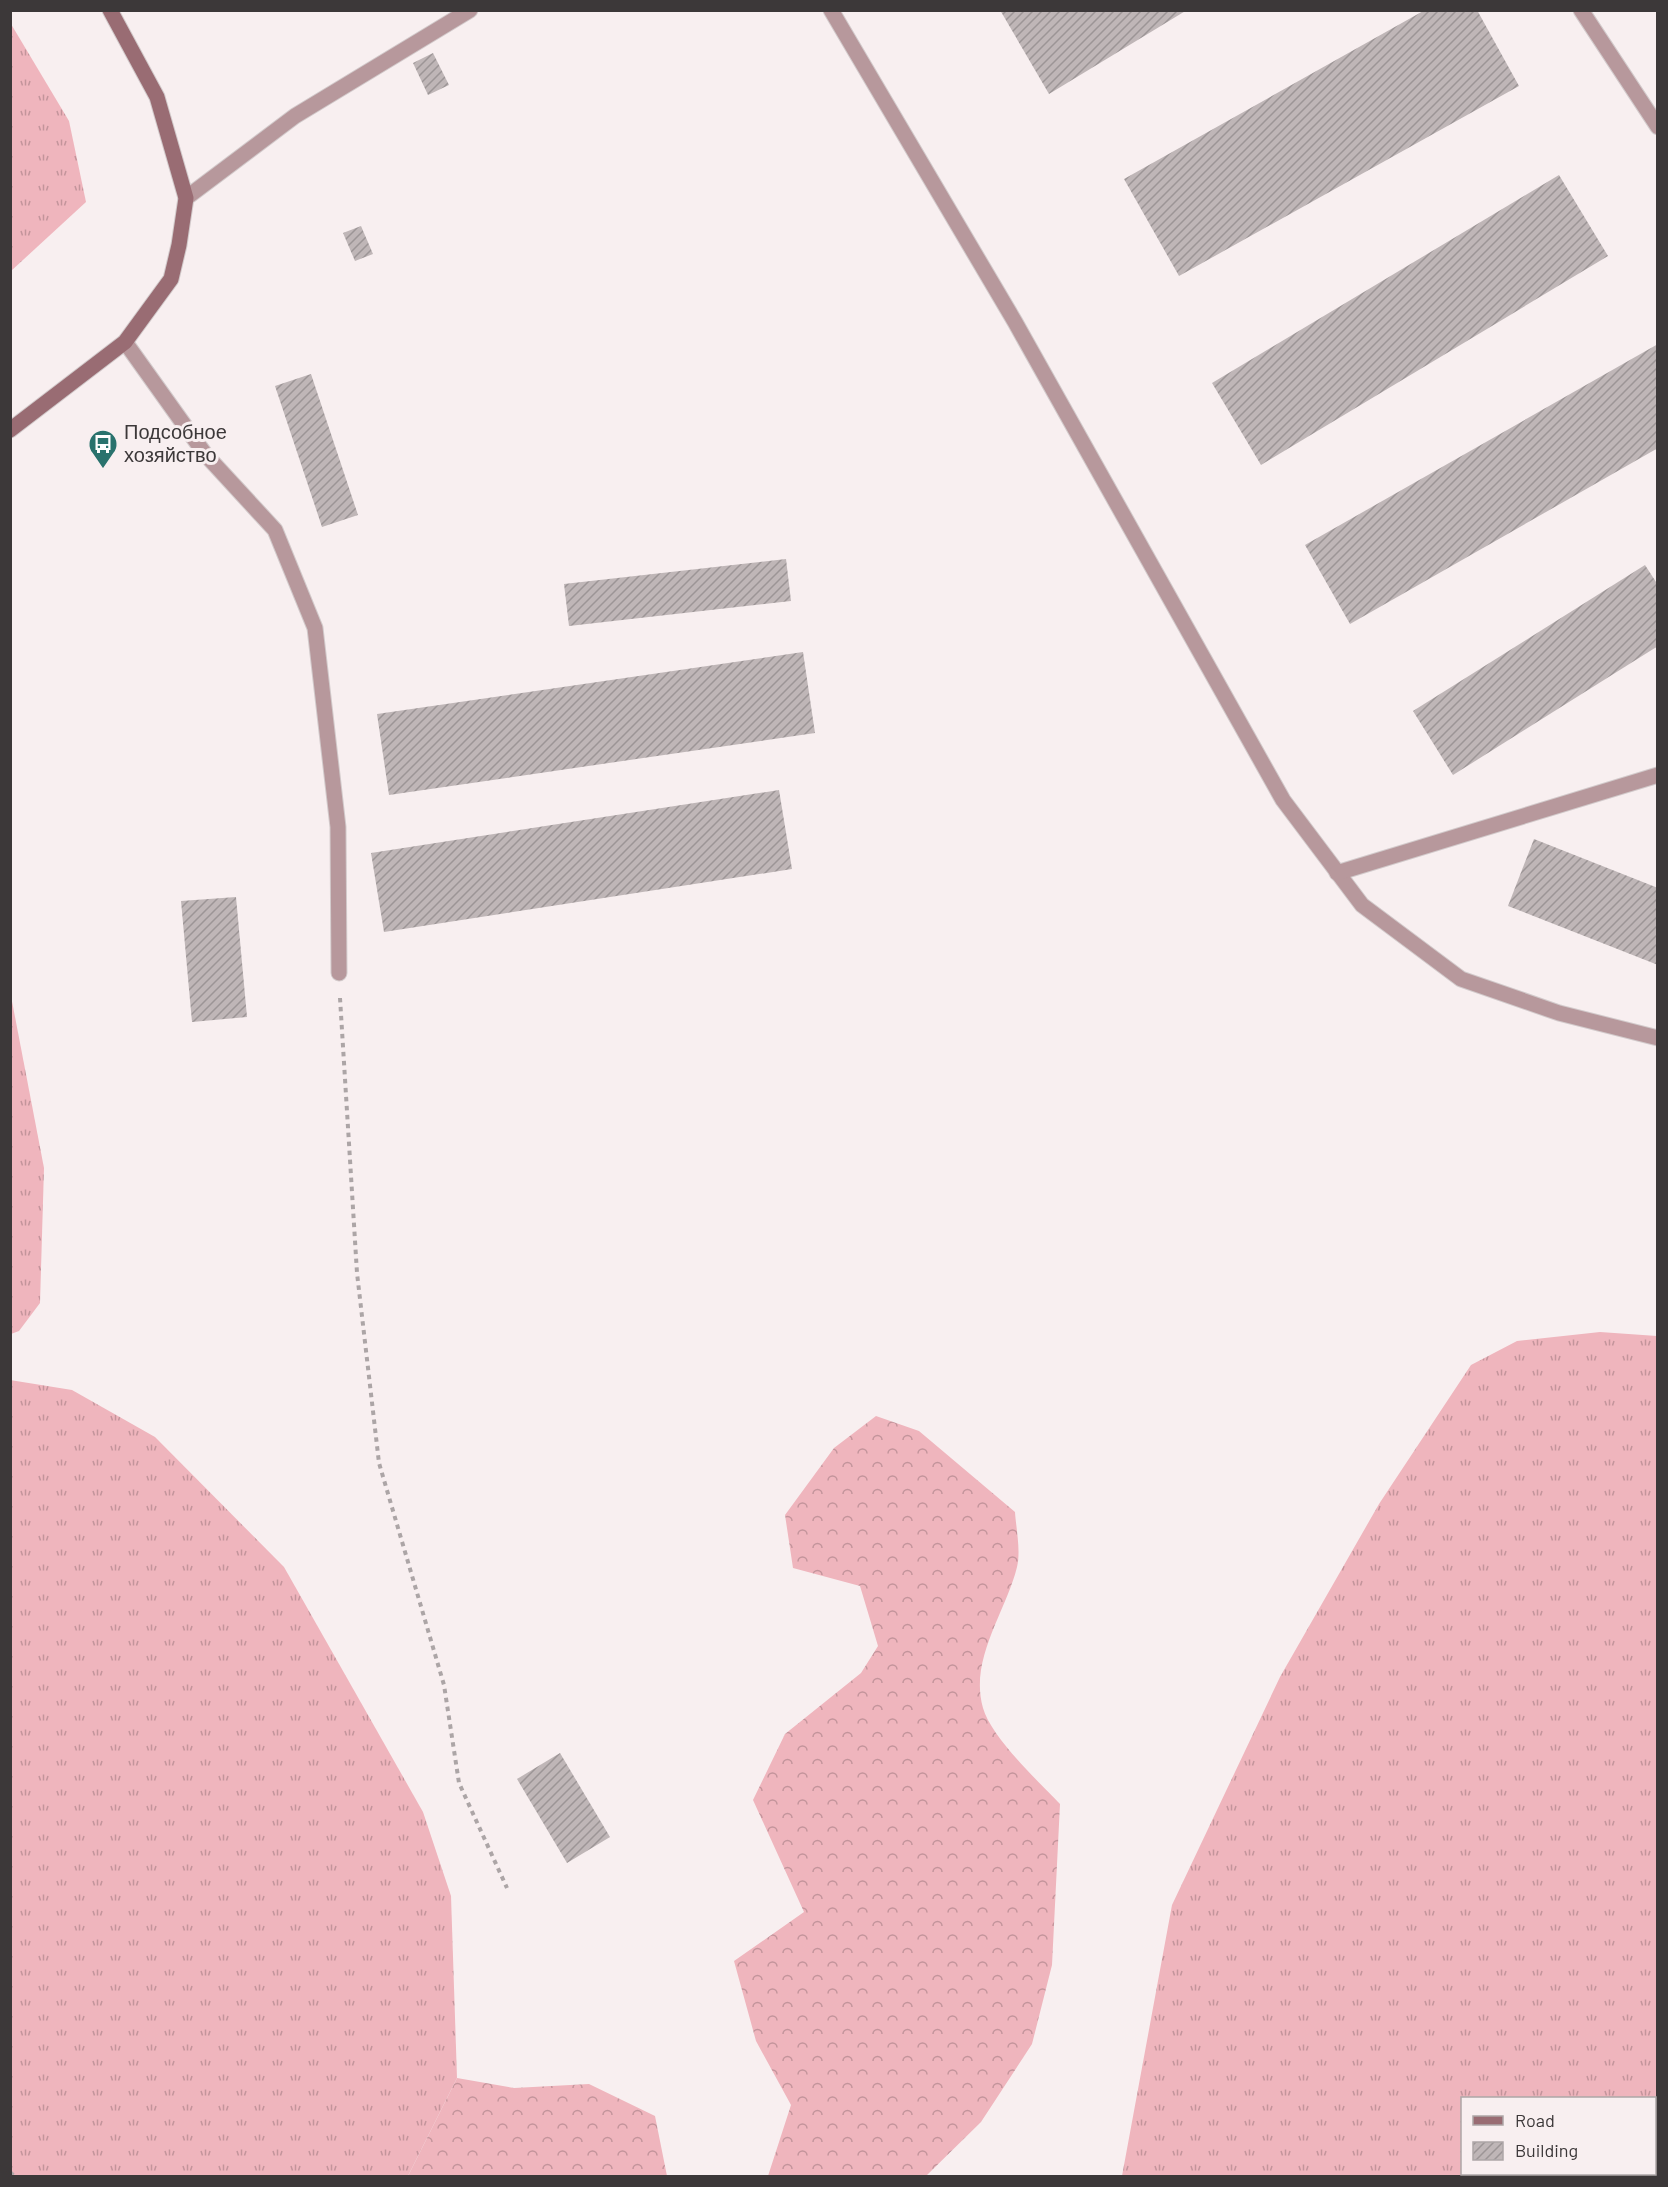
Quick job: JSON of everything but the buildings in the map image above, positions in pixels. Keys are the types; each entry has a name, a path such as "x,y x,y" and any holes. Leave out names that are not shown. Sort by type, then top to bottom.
{"main road":[{"path":"10,430 125,342 171,279 179,246 186,198 158,97 110,10"}],"lane":[{"path":"186,198 295,116 470,10"},
{"path":"831,10 1015,322 1283,800 1362,905 1461,979 1559,1012 1658,1038"},
{"path":"1581,10 1658,127"},
{"path":"125,342 205,454 275,530 315,628 338,827 339,973"},
{"path":"1337,873 1658,775"}],"path":[{"path":"339,973 357,1273 379,1463 444,1685 459,1783 507,1888"},
{"path":"10,2172 14,2176"}],"green space":[{"path":"11,24 69,121 86,202 11,271"},
{"path":"11,996 44,1168 40,1303 19,1331 11,1334"},
{"path":"1600,1332 1657,1336 1657,2176 1122,2176 1172,1905 1280,1677 1379,1504 1471,1365 1517,1341"},
{"path":"10,1380 72,1390 155,1437 284,1567 423,1812 451,1896 457,2078 408,2176 11,2176"},
{"path":"876,1416 919,1431 1015,1512 1017,1567 985,1654 980,1690 983,1708 995,1732 1016,1758 1060,1804 1052,1965 1032,2044 981,2122 926,2176 768,2176 791,2105 756,2041 734,1961 804,1912 753,1800 785,1734 861,1673 878,1646 860,1586 793,1568 785,1515 834,1448"},
{"path":"457,2078 514,2088 589,2084 655,2116 667,2176 408,2176"}],"place":[{"name":"Подсобное хозяйство","path":"103,470"}]}
